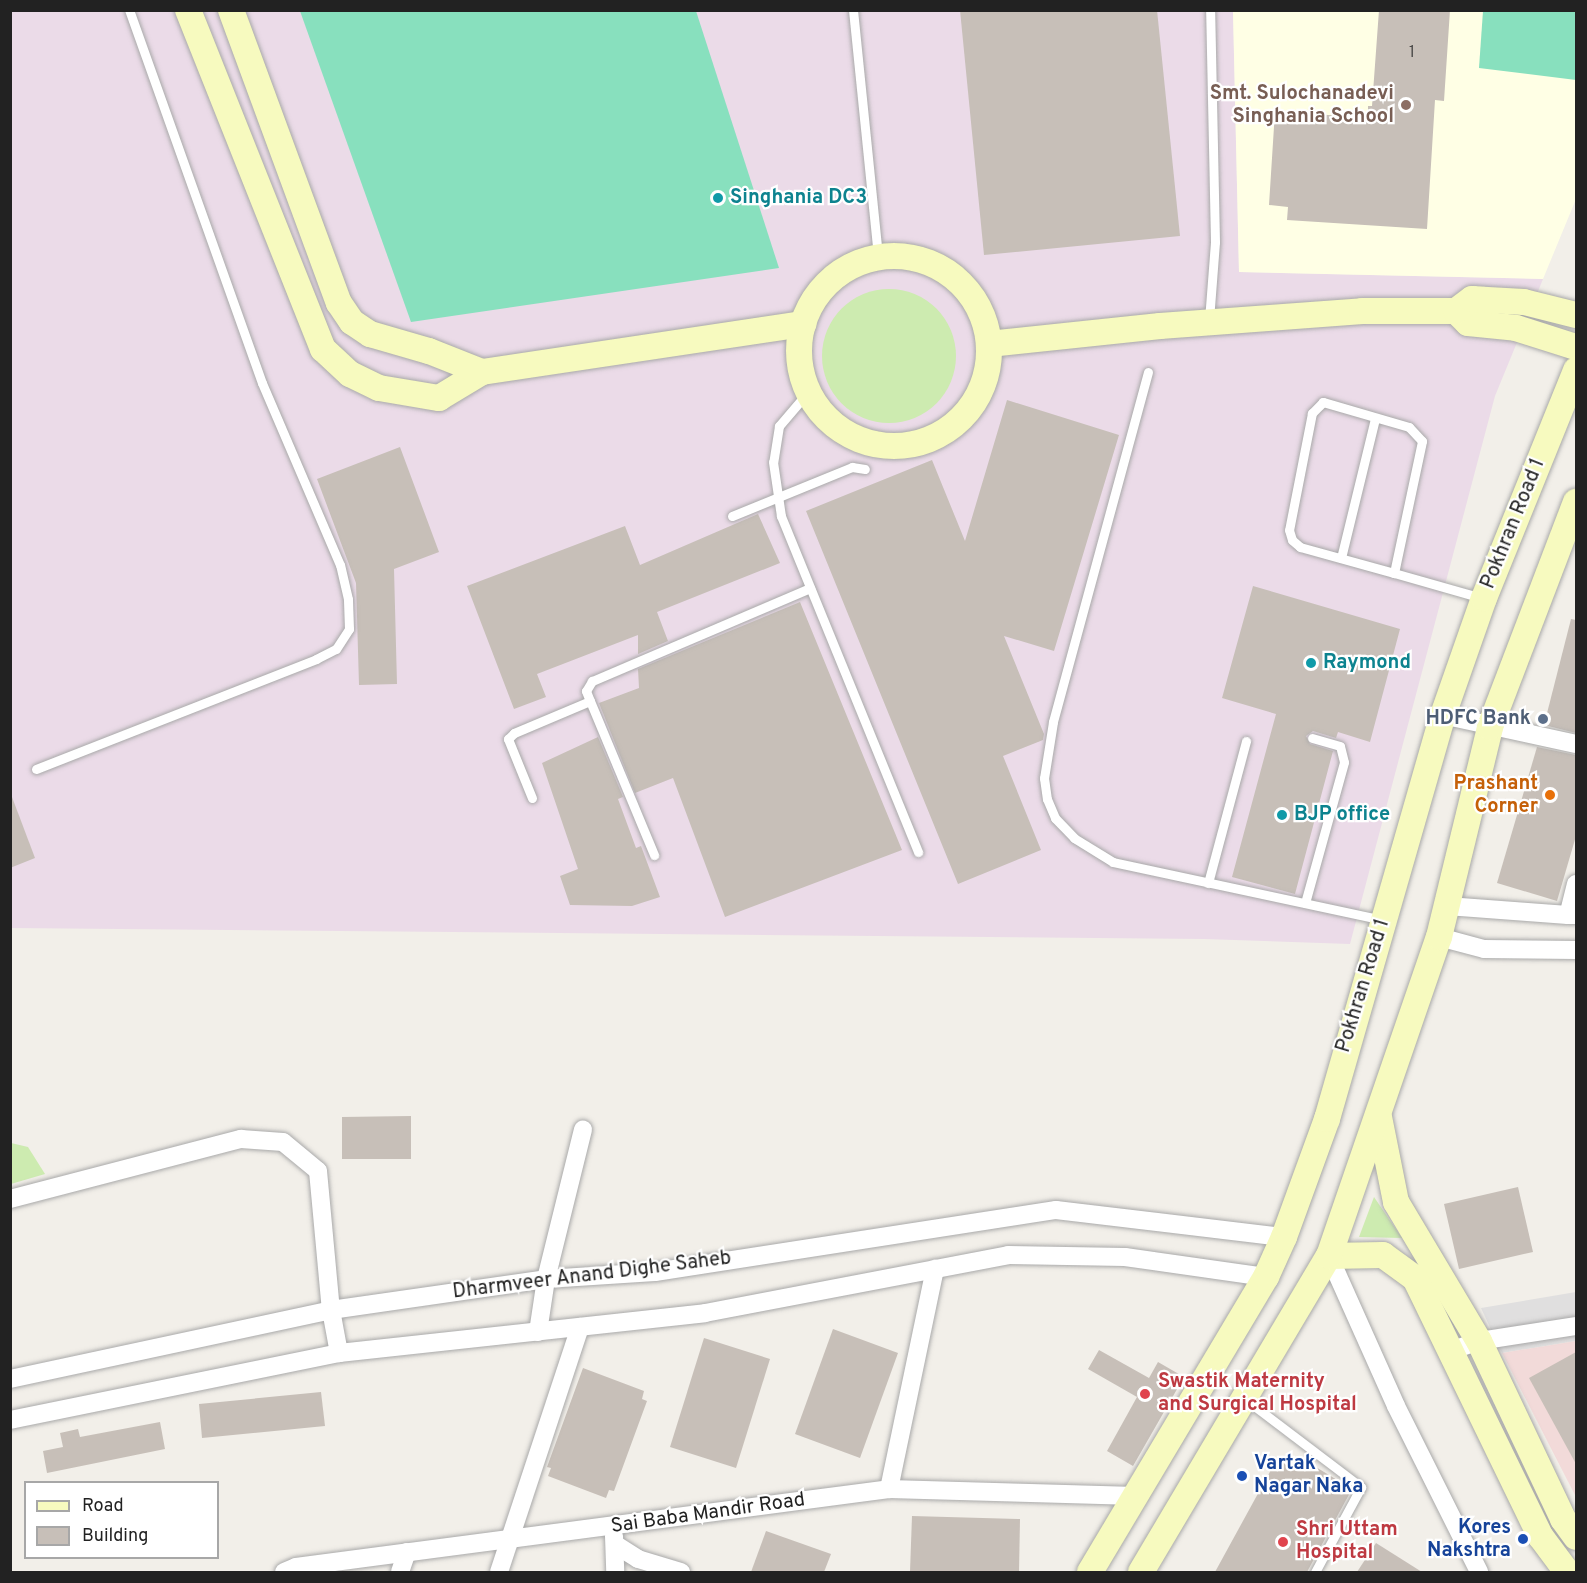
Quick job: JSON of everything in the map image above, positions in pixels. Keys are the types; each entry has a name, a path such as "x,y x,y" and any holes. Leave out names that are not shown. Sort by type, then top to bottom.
{"street":[{"path":"188,10 323,349 350,374 379,388 439,398 482,372 803,324"},
{"path":"231,10 339,303 352,322 370,334 429,351 482,372"},
{"path":"878,257 913,258 952,276 980,310 989,344 985,379 969,410 943,433 910,446 893,447 859,440 829,421 808,392 799,350 803,324 819,292 847,268 878,257"},
{"path":"989,344 1160,326 1208,325 1362,311 1456,311 1472,299 1524,302 1576,315"},
{"path":"1456,311 1468,323 1516,328 1576,347"},
{"name":"Pokhran Road 1","path":"1090,1572 1266,1277 1284,1236 1327,1119 1345,1047 1443,716 1484,598 1576,370"},
{"path":"1141,1572 1329,1256 1379,1117 1437,942 1490,727 1570,537 1576,502"},
{"path":"1443,716 1576,744"},
{"path":"1447,906 1572,915 1576,885"},
{"path":"1437,942 1484,949 1576,950"},
{"path":"1379,1117 1396,1202 1479,1341 1563,1519 1576,1537"},
{"path":"538,1332 546,1279 583,1130"},
{"path":"10,1199 241,1139 283,1142 318,1171 331,1310 339,1353"},
{"name":"Dharmveer Anand Dighe Saheb","path":"10,1379 331,1310 546,1279 655,1272 1056,1210 1284,1236"},
{"path":"10,1420 339,1353 705,1313 1008,1255 1125,1257 1266,1277"},
{"path":"1329,1256 1383,1255 1398,1262 1415,1278 1541,1537 1567,1572"},
{"path":"1329,1256 1396,1406 1479,1572"},
{"path":"889,1489 935,1269"},
{"path":"1450,1351 1479,1341 1576,1326"},
{"path":"499,1572 508,1539 580,1327"},
{"name":"Sai Baba Mandir Road","path":"284,1572 296,1567 508,1539 614,1536 889,1489 1136,1496"},
{"path":"614,1536 615,1572"},
{"path":"614,1536 639,1558 681,1572"},
{"path":"400,1572 407,1552"}],"lane":[{"path":"36,769 316,659 336,649 349,629 348,599 340,565 262,383 129,10"},
{"path":"853,10 878,257"},
{"path":"1208,325 1215,242 1210,10"},
{"path":"1148,372 1053,722 1044,778 1055,818 1074,838 1113,862 1384,920"},
{"path":"808,392 779,426 773,462 781,516 918,852"},
{"path":"1394,573 1422,441 1409,427 1323,402 1312,414 1289,530 1300,547 1484,598"},
{"path":"1341,558 1375,417"},
{"path":"732,516 852,467 865,469"},
{"path":"654,855 586,691 592,681 810,588"},
{"path":"532,798 508,739 590,701"},
{"path":"1305,903 1344,762 1340,746 1312,738"},
{"path":"1208,883 1246,741"},
{"path":"1243,1398 1361,1487 1315,1572"}],"shaded area":[{"path":"11,11 1233,11 1239,272 1543,279 1495,396 1350,944 1204,939 11,928"},
{"name":"Smt. Sulochanadevi Singhania School","path":"1233,11 1576,11 1576,199 1543,279 1239,272"},
{"path":"1576,1292 1576,1341 1502,1353 1481,1308"},
{"path":"1576,1341 1576,1497 1502,1353"}],"green space":[{"path":"300,11 696,11 779,268 411,322"},
{"path":"1483,11 1576,11 1576,80 1479,68"},
{"path":"889,289 914,295 936,309 950,331 956,356 950,381 936,403 914,417 889,423 864,417 842,403 828,381 822,356 828,331 842,309 864,295"},
{"path":"11,1143 28,1147 45,1174 11,1184"},
{"path":"1374,1197 1402,1238 1359,1237"}],"building":[{"path":"960,10 1157,10 1180,236 984,255"},
{"path":"1379,10 1450,10 1444,101 1435,100 1427,229 1287,220 1288,207 1269,205 1275,111 1368,118 1368,106 1372,106"},
{"path":"1007,400 1119,435 1054,651 1004,636 1044,734 1043,740 1003,756 1041,850 958,884 806,511 932,460 965,541"},
{"path":"400,447 439,552 394,569 397,684 359,685 356,583 317,479"},
{"path":"758,514 780,563 657,612 668,641 638,654 638,635 537,674 546,697 514,709 467,586 625,526 640,565"},
{"name":"Raymond","path":"1253,586 1400,629 1370,742 1338,732 1336,738 1313,731 1306,736 1310,744 1333,751 1295,894 1232,877 1276,714 1222,698"},
{"path":"800,602 902,850 725,917 673,778 635,793 599,703 639,688 638,669"},
{"path":"1571,619 1576,620 1576,733 1544,725"},
{"path":"598,737 623,797 618,799 636,848 641,846 660,897 632,906 570,905 560,876 578,869 542,763"},
{"name":"Prashant Corner","path":"1537,747 1576,755 1576,836 1557,901 1497,883"},
{"path":"12,797 35,858 10,868 10,798"},
{"path":"411,1116 411,1159 342,1159 342,1117"},
{"path":"1518,1187 1533,1252 1459,1269 1444,1204"},
{"path":"833,1329 898,1353 860,1458 795,1434"},
{"path":"704,1338 770,1359 736,1468 670,1447"},
{"path":"1099,1350 1149,1378 1158,1362 1184,1377 1133,1466 1107,1451 1137,1397 1088,1369"},
{"path":"1576,1352 1576,1464 1529,1378"},
{"path":"583,1368 644,1391 642,1399 647,1401 614,1491 609,1490 606,1498 548,1476 551,1468 547,1467"},
{"path":"321,1392 325,1426 202,1438 199,1404"},
{"path":"160,1422 165,1449 47,1473 43,1451 63,1447 60,1433 78,1429 80,1437"},
{"path":"1278,1457 1296,1467 1301,1458 1352,1489 1307,1572 1215,1572"},
{"path":"912,1516 1020,1519 1019,1572 910,1572"},
{"path":"766,1531 831,1554 824,1572 751,1572"},
{"path":"1376,1543 1422,1572 1357,1572"}],"place":[{"name":"Smt. Sulochanadevi Singhania School","path":"1406,105"},
{"name":"Singhania DC3","path":"718,198"},
{"name":"Raymond","path":"1311,663"},
{"name":"HDFC Bank","path":"1543,719"},
{"name":"Prashant Corner","path":"1550,795"},
{"name":"BJP office","path":"1282,815"},
{"name":"Swastik Maternity and Surgical Hospital","path":"1145,1394"},
{"name":"Vartak Nagar Naka","path":"1242,1476"},
{"name":"Kores Nakshtra","path":"1523,1539"},
{"name":"Shri Uttam Hospital","path":"1283,1542"}]}
